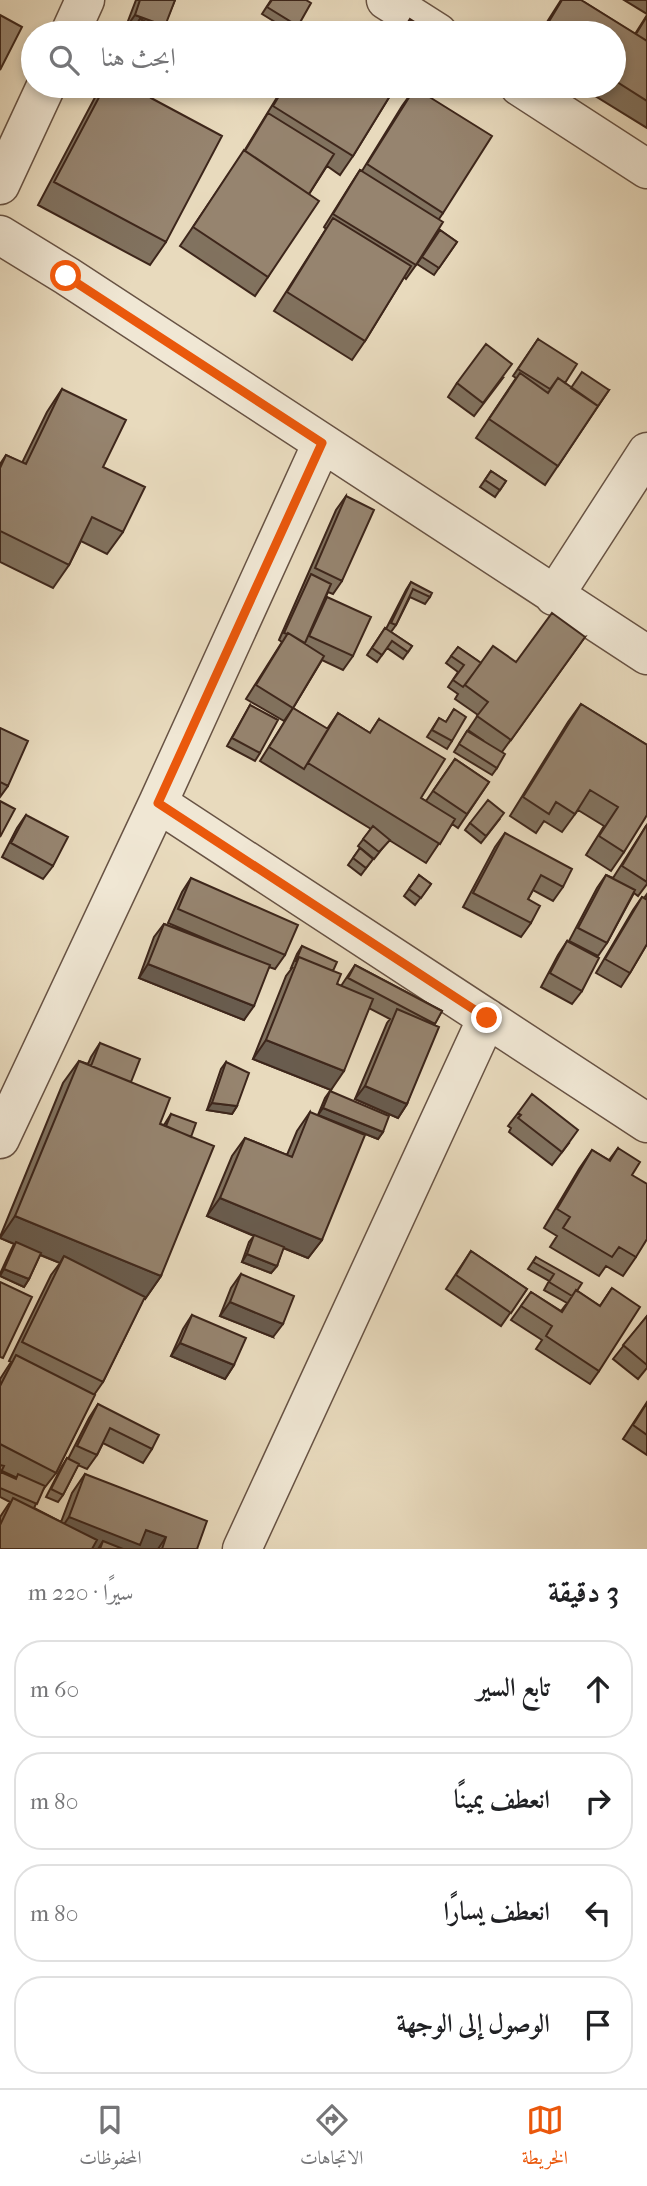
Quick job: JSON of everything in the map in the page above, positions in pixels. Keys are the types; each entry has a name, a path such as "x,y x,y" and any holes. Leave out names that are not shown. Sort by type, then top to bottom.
{"street":[{"path":"75,21 85,0"},
{"path":"386,0 419,21"},
{"path":"0,185 40,98"},
{"path":"538,98 647,169"},
{"path":"0,235 647,655"},
{"path":"2,1130 158,803 322,443"},
{"path":"554,596 647,452"},
{"path":"158,803 647,1123"},
{"path":"242,1549 487,1018"}],"building":[{"path":"140,0 175,0 167,21 151,21 135,15"},
{"path":"272,0 306,0 311,3 301,21 290,21 267,7"},
{"path":"562,0 581,0 615,21 549,21"},
{"path":"0,15 21,29 0,70"},
{"path":"647,16 647,41 636,34"},
{"path":"626,28 647,41 647,101 626,88"},
{"path":"99,98 151,98 222,136 166,242 54,182"},
{"path":"278,98 389,98 353,156 273,106"},
{"path":"409,98 431,98 492,136 443,213 367,164"},
{"path":"268,113 334,154 309,194 245,151"},
{"path":"244,150 319,201 268,277 193,227"},
{"path":"360,170 443,222 416,265 333,214"},
{"path":"333,218 411,266 365,341 287,292"},
{"path":"440,230 457,242 439,268 422,257"},
{"path":"538,339 577,364 565,383 558,378 550,389 518,369"},
{"path":"486,344 512,364 483,403 457,383"},
{"path":"582,372 609,390 598,406 571,388"},
{"path":"520,373 548,393 558,378 598,406 558,466 489,419"},
{"path":"62,389 126,420 103,467 145,487 123,532 92,517 69,565 0,531 0,468 6,455 26,464"},
{"path":"491,471 506,481 500,490 485,480"},
{"path":"346,496 374,510 342,581 315,568"},
{"path":"311,574 331,584 305,643 284,633"},
{"path":"411,582 432,593 430,597 413,589 396,625 391,623"},
{"path":"327,597 371,617 353,656 309,636"},
{"path":"552,613 585,637 511,740 477,716 488,702 465,685 493,646 516,662"},
{"path":"385,628 412,646 408,652 392,641 382,655 372,648"},
{"path":"288,633 324,656 293,708 256,685"},
{"path":"458,647 481,663 463,687 453,680 464,665 451,656"},
{"path":"581,704 647,745 647,815 624,852 599,836 618,807 590,790 575,814 556,802 549,814 523,797"},
{"path":"250,705 278,720 260,753 232,738"},
{"path":"293,708 328,729 304,769 269,747"},
{"path":"454,709 466,717 452,741 432,730 439,718 446,722"},
{"path":"338,713 370,733 379,719 445,759 421,798 455,819 440,844 308,763"},
{"path":"0,728 28,741 8,786 0,782"},
{"path":"467,731 505,754 497,768 459,744"},
{"path":"455,759 489,782 467,814 433,791"},
{"path":"488,800 504,813 486,836 470,823"},
{"path":"0,801 15,809 0,837"},
{"path":"26,815 68,837 53,866 11,843"},
{"path":"373,826 390,840 379,852 363,839"},
{"path":"647,826 647,882 622,866"},
{"path":"505,833 572,869 563,887 541,875 528,899 540,906 531,923 473,893"},
{"path":"360,848 373,859 366,868 353,858"},
{"path":"419,875 431,884 421,898 409,889"},
{"path":"606,875 635,890 607,943 578,928"},
{"path":"191,878 298,925 285,955 178,909"},
{"path":"642,897 647,900 647,944 630,973 605,959"},
{"path":"164,924 270,965 254,1006 148,964"},
{"path":"567,941 599,958 582,991 550,973"},
{"path":"302,946 337,962 333,971 299,957 296,961"},
{"path":"299,957 341,974 337,984 373,999 344,1071 266,1040"},
{"path":"355,965 442,1011 435,1024 348,978"},
{"path":"397,1009 439,1027 407,1104 365,1086"},
{"path":"100,1043 140,1059 131,1082 91,1066"},
{"path":"79,1061 170,1098 160,1124 214,1146 161,1276 15,1216"},
{"path":"226,1062 249,1073 237,1106 212,1103"},
{"path":"330,1091 389,1116 383,1132 323,1108"},
{"path":"532,1094 578,1130 562,1152 518,1118 521,1115 518,1113"},
{"path":"310,1112 365,1135 322,1240 220,1198 245,1138 292,1157"},
{"path":"171,1114 196,1123 191,1137 166,1126"},
{"path":"618,1148 640,1162 632,1175 647,1184 647,1239 636,1257 619,1247 612,1257 563,1228 570,1217 557,1209 592,1150 610,1161"},
{"path":"254,1235 284,1247 277,1266 247,1254"},
{"path":"16,1242 41,1253 29,1279 4,1269"},
{"path":"471,1251 527,1289 511,1313 456,1275"},
{"path":"64,1256 145,1297 103,1382 22,1342"},
{"path":"536,1257 582,1283 577,1291 572,1296 549,1282 554,1274 533,1262"},
{"path":"241,1274 294,1296 283,1324 230,1302"},
{"path":"0,1282 32,1297 3,1358 0,1357"},
{"path":"612,1288 640,1307 599,1371 546,1336 552,1326 521,1306 531,1292 562,1312 576,1290 600,1306"},
{"path":"192,1315 246,1338 234,1365 180,1343"},
{"path":"647,1316 647,1365 623,1345"},
{"path":"16,1355 95,1395 56,1473 0,1444 0,1386"},
{"path":"647,1403 647,1435 633,1425"},
{"path":"98,1404 159,1435 152,1449 110,1428 97,1455 77,1446"},
{"path":"67,1458 79,1464 63,1495 51,1489"},
{"path":"0,1465 4,1466 1,1472 16,1479 18,1474 45,1486 37,1504 0,1488"},
{"path":"85,1474 207,1521 197,1549 162,1549 166,1537 146,1530 140,1545 69,1517"},
{"path":"13,1498 97,1540 92,1549 0,1549 0,1525"},
{"path":"103,1541 123,1549 100,1549"}],"route":[{"path":"66,276 322,443 158,803 487,1018"}]}
